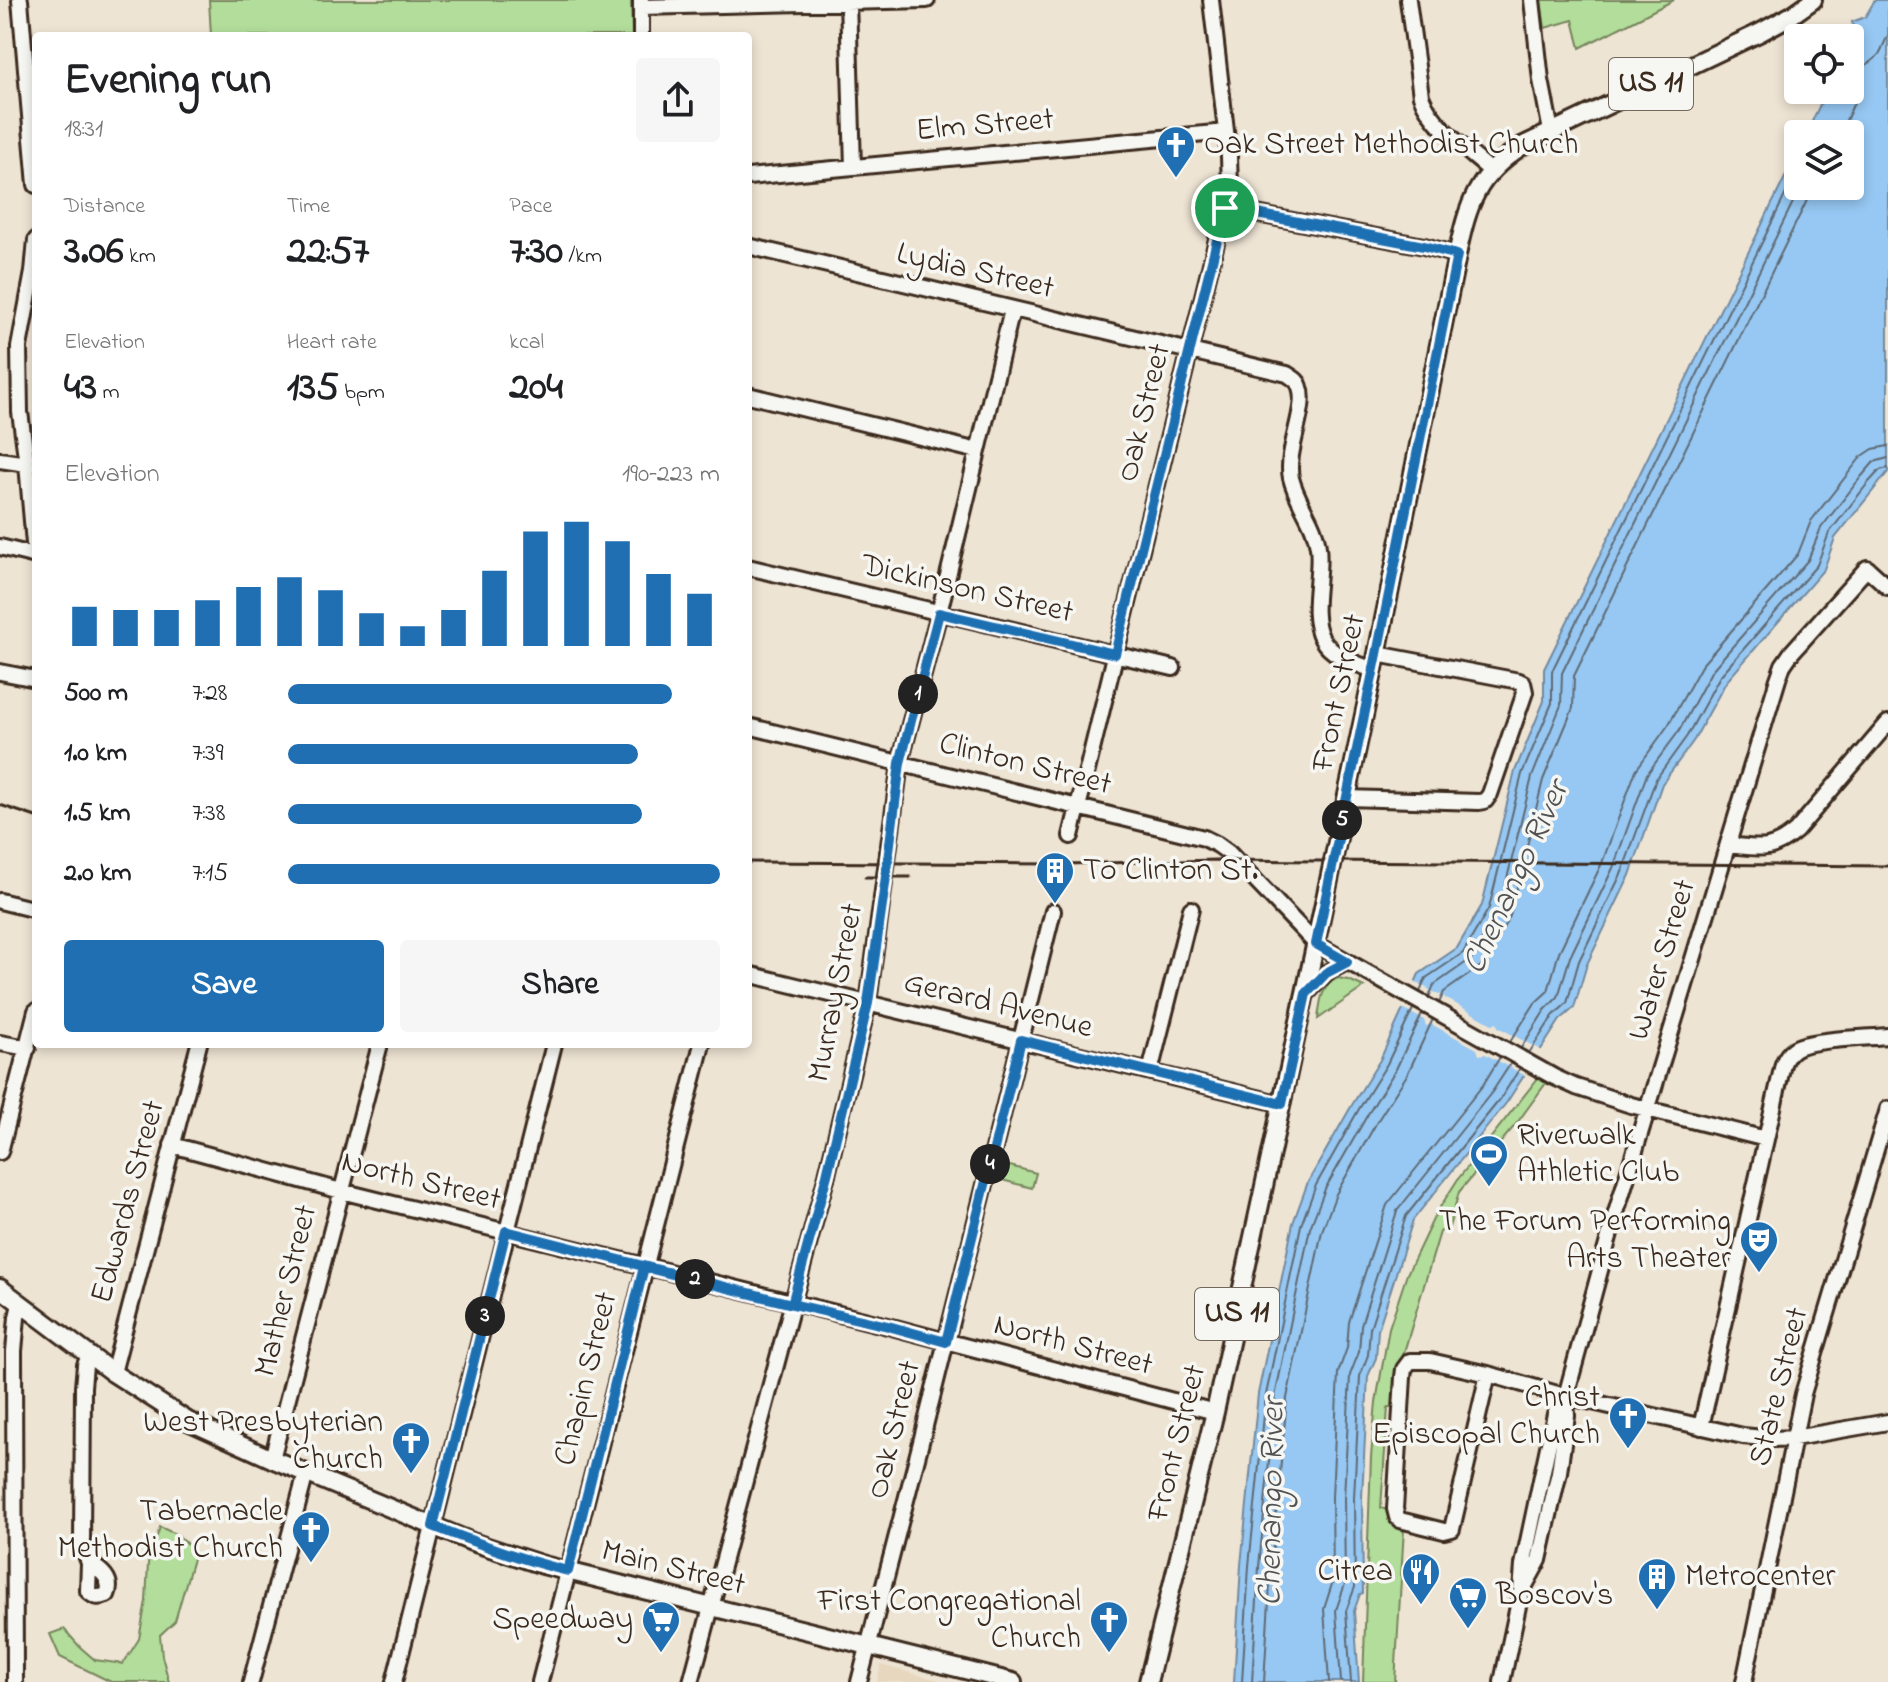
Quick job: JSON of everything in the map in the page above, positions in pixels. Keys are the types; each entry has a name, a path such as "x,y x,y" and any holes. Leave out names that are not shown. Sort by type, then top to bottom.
{"main road":[{"name":"Front Street","path":"1148,1682 1215,1412 1306,994 1468,210 1491,171 1509,155 1551,131 1761,32 1813,0"},
{"name":"Main Street","path":"0,1288 113,1373 188,1421 472,1542 543,1565 1013,1682"}],"street":[{"path":"20,0 32,87"},
{"path":"641,32 641,4 927,0"},
{"name":"Oak Street","path":"1071,836 1230,186 1211,0"},
{"path":"1408,0 1421,96 1426,108 1433,119 1491,171"},
{"path":"1532,0 1541,80 1551,131"},
{"path":"848,1 853,167"},
{"name":"Elm Street","path":"752,177 1226,132"},
{"path":"1225,208 1457,255"},
{"name":"Lydia Street","path":"752,247 1287,374 1301,388 1291,453 1291,476 1314,528 1319,550 1318,628 1328,648 1341,657 1375,662"},
{"path":"32,277 19,347 20,412 32,515"},
{"name":"Murray Street","path":"691,1682 827,1175 868,1003 900,763 1012,310"},
{"path":"752,396 978,451"},
{"path":"20,412 32,413"},
{"path":"0,460 27,464"},
{"path":"0,547 32,555"},
{"name":"Dickinson Street","path":"752,568 1173,668"},
{"name":"Water Street","path":"1502,1682 1555,1414 1566,1396 1647,1109 1783,665 1867,568 1888,587"},
{"path":"1347,798 1485,801 1525,692 1523,683 1519,681 1458,669 1375,662"},
{"path":"0,672 32,678"},
{"path":"1728,845 1758,848 1784,841 1888,723"},
{"name":"Clinton Street","path":"752,727 1195,835 1229,853 1316,944 1554,1077 1647,1109 1766,1139"},
{"path":"0,901 32,909"},
{"path":"1150,1072 1191,909"},
{"name":"Oak Street","path":"859,1682 1053,911"},
{"path":"1306,994 1326,973 1347,962"},
{"name":"Gerard Avenue","path":"752,975 1282,1104"},
{"path":"0,1152 32,1030"},
{"path":"1701,1427 1783,1064 1798,1047 1812,1043 1888,1036"},
{"path":"0,1043 28,1048"},
{"name":"Edwards Street","path":"113,1373 198,1048"},
{"name":"Mather Street","path":"272,1459 379,1048"},
{"path":"394,1682 553,1048"},
{"name":"Chapin Street","path":"540,1682 701,1048"},
{"name":"State Street","path":"1744,1682 1803,1394 1888,1109"},
{"name":"North Street","path":"172,1145 341,1191 888,1326 1215,1412"},
{"path":"15,1682 8,1637 14,1351 20,1304"},
{"path":"89,1356 83,1387 82,1544 89,1563"},
{"path":"1488,1374 1452,1529 1444,1531 1400,1520 1395,1509 1403,1377 1410,1361 1425,1360 1488,1374 1566,1396 1701,1427 1773,1439 1888,1422"},
{"path":"251,1682 306,1473"}],"shaded area":[{"path":"881,1665 946,1682 877,1682"}],"green space":[{"path":"209,0 631,0 632,32 211,32"},
{"path":"1541,0 1674,0 1580,48 1573,20 1545,28"},
{"path":"1338,978 1364,987 1318,1019 1325,990"},
{"path":"1538,1078 1546,1083 1459,1192 1449,1227 1440,1232 1399,1369 1397,1407 1388,1407 1381,1508 1390,1511 1391,1524 1404,1528 1395,1682 1363,1682 1371,1457 1376,1402 1389,1328 1407,1274 1435,1215 1458,1179"},
{"path":"1006,1165 1036,1173 1032,1188 1002,1180"},
{"path":"160,1527 178,1535 195,1552 175,1621 160,1635 169,1682 111,1682 60,1657 50,1634 64,1629 95,1660 123,1664 139,1639 146,1601 148,1563"}],"water":[{"name":"Chenango River","path":"1875,0 1888,0 1888,472 1835,538 1824,569 1726,682 1694,740 1662,784 1630,875 1587,964 1574,1008 1560,1020 1507,1102 1413,1220 1378,1330 1376,1358 1368,1376 1362,1498 1363,1593 1354,1611 1359,1682 1234,1682 1241,1565 1258,1394 1293,1223 1308,1182 1380,1060 1419,974 1457,948 1482,905 1515,771 1544,701 1544,669 1784,180 1784,200 1864,200 1864,120 1813,120 1820,104 1864,104 1864,24 1852,22 1865,17"}],"pier":[{"path":"1412,980 1439,995 1443,994 1492,1024 1497,1023 1498,1027 1544,1052 1528,1077 1485,1054 1479,1055 1477,1049 1431,1024 1426,1026 1424,1020 1401,1008"}],"railway":[{"path":"0,805 32,816"},
{"path":"752,862 1066,864 1216,860 1888,866"},
{"path":"865,877 910,877"}],"place":[{"name":"Oak Street Methodist Church","path":"1176,179"},
{"name":"To Clinton St.","path":"1055,905"},
{"name":"Riverwalk Athletic Club","path":"1489,1188"},
{"name":"The Forum Performing Arts Theater","path":"1759,1274"},
{"name":"Christ Episcopal Church","path":"1628,1450"},
{"name":"West Presbyterian Church","path":"411,1475"},
{"name":"Tabernacle Methodist Church","path":"311,1564"},
{"name":"Citrea","path":"1421,1606"},
{"name":"Metrocenter","path":"1657,1611"},
{"name":"Boscov's","path":"1468,1630"},
{"name":"Speedway","path":"661,1654"},
{"name":"First Congregational Church","path":"1109,1654"}],"route":[{"path":"1225,208 1115,654 939,613 900,763 868,1003 792,1304 644,1267 568,1571 472,1542 433,1526 506,1231 792,1304 888,1326 946,1342 1021,1040 1282,1104 1306,994 1326,973 1347,962 1316,944 1457,255 1225,208"}]}
